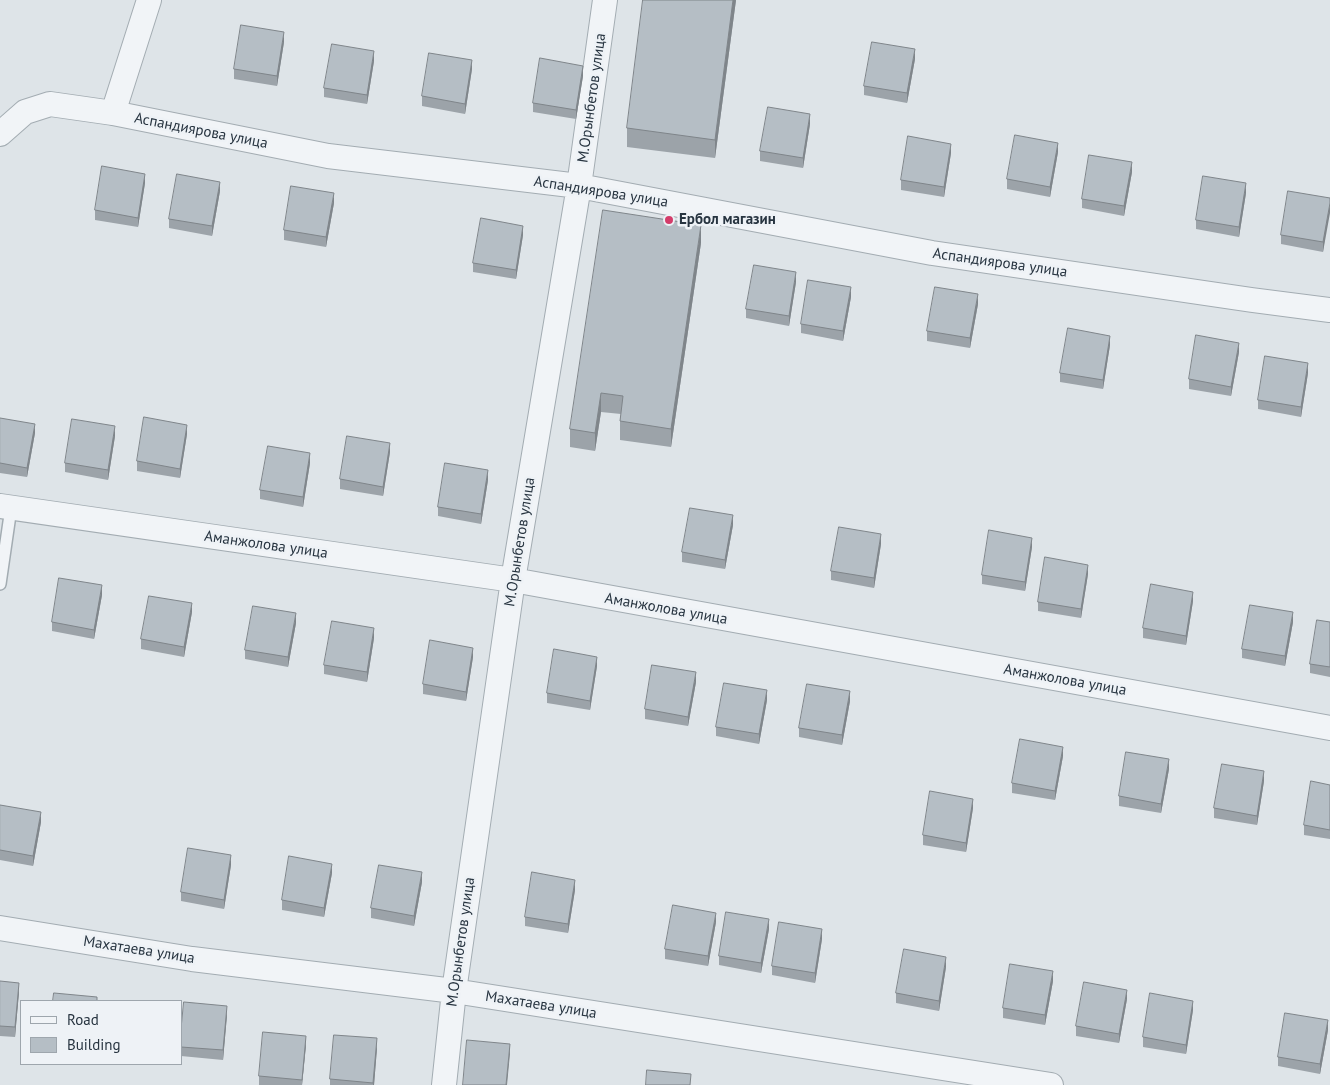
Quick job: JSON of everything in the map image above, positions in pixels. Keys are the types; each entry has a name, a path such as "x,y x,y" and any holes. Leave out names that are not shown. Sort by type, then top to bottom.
{"street":[{"path":"112,113 149,0"},
{"name":"М.Орынбетов улица","path":"444,1085 454,991 513,580 579,186 605,0"},
{"name":"Аспандиярова улица","path":"0,134 25,112 50,104 112,113 328,156 579,186 932,253 1330,310"},
{"name":"Аманжолова улица","path":"6,507 513,580 1330,728"},
{"name":"Махатаева улица","path":"0,928 192,959 454,991 1051,1085"}],"lane":[{"path":"0,584 6,507"}],"building":[{"path":"643,0 733,0 715,140 627,128"},
{"path":"241,25 284,32 277,76 234,69"},
{"path":"872,42 915,49 907,93 864,86"},
{"path":"332,44 374,51 367,95 324,88"},
{"path":"429,53 472,60 465,104 422,96"},
{"path":"540,58 583,66 576,110 533,103"},
{"path":"768,107 810,114 803,158 760,151"},
{"path":"1015,135 1058,143 1050,187 1007,179"},
{"path":"908,136 951,144 944,187 901,180"},
{"path":"1089,155 1132,162 1124,206 1082,199"},
{"path":"102,166 145,174 138,218 95,210"},
{"path":"177,174 220,182 212,226 169,219"},
{"path":"1203,176 1246,183 1239,227 1196,220"},
{"path":"291,186 334,193 326,237 284,230"},
{"path":"1288,191 1330,198 1323,242 1281,235"},
{"path":"603,210 701,225 671,429 620,421 623,396 601,393 595,433 570,429"},
{"path":"481,218 523,226 516,270 473,263"},
{"path":"754,265 796,272 789,316 746,309"},
{"path":"808,280 851,287 843,331 801,324"},
{"path":"935,287 978,294 970,338 927,331"},
{"path":"1068,328 1110,336 1103,380 1060,373"},
{"path":"1196,335 1239,343 1231,387 1189,379"},
{"path":"1265,356 1308,363 1301,407 1258,400"},
{"path":"144,417 187,425 180,469 137,461"},
{"path":"0,418 35,424 27,468 0,463"},
{"path":"72,419 115,426 108,470 65,463"},
{"path":"347,436 390,443 383,487 340,479"},
{"path":"268,446 310,453 303,497 260,490"},
{"path":"445,463 488,470 481,514 438,507"},
{"path":"690,508 733,515 725,560 682,552"},
{"path":"839,527 881,534 874,578 831,571"},
{"path":"989,530 1032,538 1025,582 982,575"},
{"path":"1045,557 1088,565 1081,609 1038,602"},
{"path":"59,578 102,585 94,630 52,622"},
{"path":"1151,584 1193,592 1186,636 1143,628"},
{"path":"149,596 192,603 184,647 141,639"},
{"path":"1250,605 1293,612 1285,656 1242,649"},
{"path":"253,606 296,613 288,657 245,650"},
{"path":"1317,620 1330,622 1330,667 1310,664"},
{"path":"332,621 374,628 367,672 324,665"},
{"path":"430,640 473,648 466,692 423,684"},
{"path":"554,649 597,657 590,701 547,693"},
{"path":"652,665 696,672 688,717 645,709"},
{"path":"724,683 767,690 759,734 716,727"},
{"path":"807,684 850,691 842,735 799,728"},
{"path":"1020,739 1063,747 1055,791 1012,783"},
{"path":"1126,752 1169,759 1161,804 1119,796"},
{"path":"1222,764 1264,771 1257,816 1214,808"},
{"path":"1311,781 1330,785 1330,830 1304,825"},
{"path":"930,791 973,799 966,843 923,835"},
{"path":"0,805 41,812 33,856 0,850"},
{"path":"188,848 231,855 224,900 181,892"},
{"path":"289,856 332,864 324,908 282,900"},
{"path":"379,865 422,872 414,916 371,908"},
{"path":"532,872 575,880 568,924 525,917"},
{"path":"673,905 716,913 708,956 665,949"},
{"path":"726,912 769,919 761,963 719,956"},
{"path":"779,922 822,929 815,973 772,966"},
{"path":"904,949 946,957 939,1001 896,993"},
{"path":"1010,964 1053,971 1045,1015 1003,1008"},
{"path":"0,981 19,983 15,1027 0,1026"},
{"path":"1084,982 1127,990 1119,1034 1076,1026"},
{"path":"54,993 97,997 97,1000 53,1000"},
{"path":"1150,993 1193,1001 1186,1045 1143,1037"},
{"path":"184,1002 227,1006 223,1050 182,1047"},
{"path":"1285,1013 1328,1020 1320,1064 1278,1057"},
{"path":"263,1032 306,1036 302,1080 259,1076"},
{"path":"334,1035 377,1038 373,1083 330,1079"},
{"path":"467,1040 510,1044 506,1085 463,1085"},
{"path":"647,1070 691,1074 690,1085 646,1085"}],"place":[{"name":"Ербол магазин","path":"669,220"}]}
